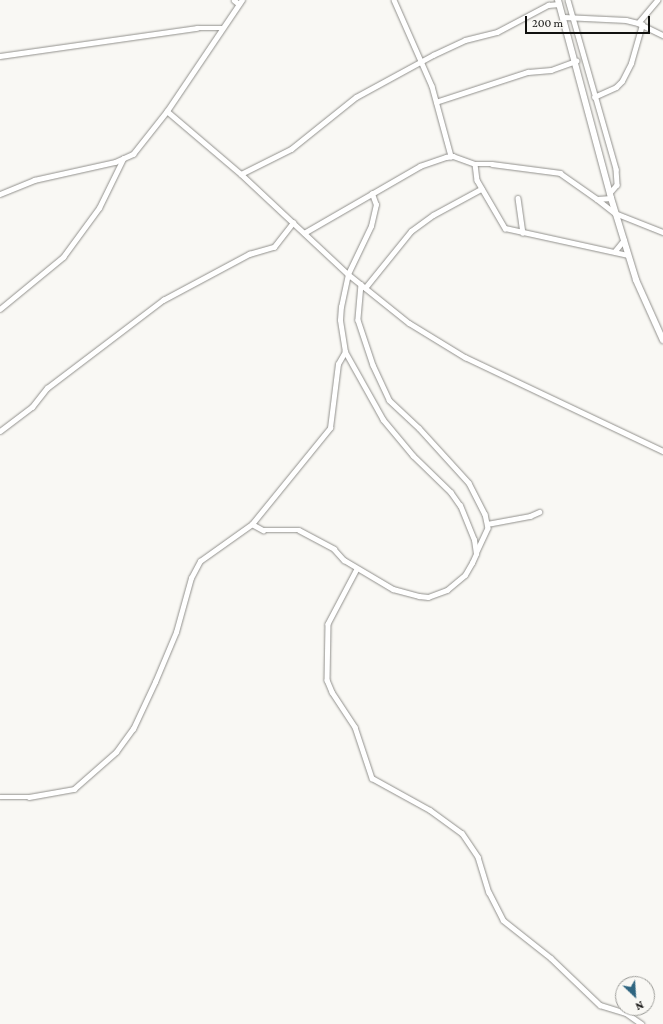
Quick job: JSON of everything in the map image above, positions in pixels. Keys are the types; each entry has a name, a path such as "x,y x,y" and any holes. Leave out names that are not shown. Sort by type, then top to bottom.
{"highway":[{"path":"558,2 564,17 610,196 628,255 647,308 663,340"}],"street":[{"path":"0,194 34,180 123,159 132,154 166,111 240,2 234,0"},
{"path":"394,0 422,62 436,102 451,156"},
{"path":"548,5 550,0"},
{"path":"568,0 575,19 594,97 618,177 617,185 610,196 597,199"},
{"path":"594,97 616,87 622,81 631,63 640,24 657,0"},
{"path":"241,174 291,149 356,97 465,40 497,32 548,5 558,2"},
{"path":"564,17 575,19 608,19 640,24 663,35"},
{"path":"0,56 197,28 222,28"},
{"path":"436,102 528,72 551,70 576,61"},
{"path":"166,111 241,174 348,274 409,322 465,357 663,451"},
{"path":"304,234 420,166 451,156 475,164 492,164 560,173 615,213 663,232"},
{"path":"0,309 67,252 99,208 123,159"},
{"path":"475,164 476,176 504,228 523,234 615,251 628,255"},
{"path":"252,524 263,530 299,530 334,548 344,560 357,569 401,593 428,596 456,584 465,575 476,554 487,524 469,483 419,428 389,400 373,365 358,320 363,286 411,232 433,215 482,189"},
{"path":"372,194 376,205 372,226 348,274 340,320 345,352 383,420 413,456 451,493 460,506 471,530 476,554"},
{"path":"518,198 523,234"},
{"path":"0,430 32,407 47,388 163,300 249,254 274,247 293,223"},
{"path":"615,251 624,240"},
{"path":"0,797 29,797 74,789 108,760 133,729 176,632 191,578 200,561 252,524 330,428 338,364 345,352"},
{"path":"487,524 530,516 539,512"},
{"path":"357,569 328,624 327,680 332,692 354,727 372,778 430,810 462,833 478,857 489,892 503,920 551,958 600,1005 626,1013 642,1024"}]}
